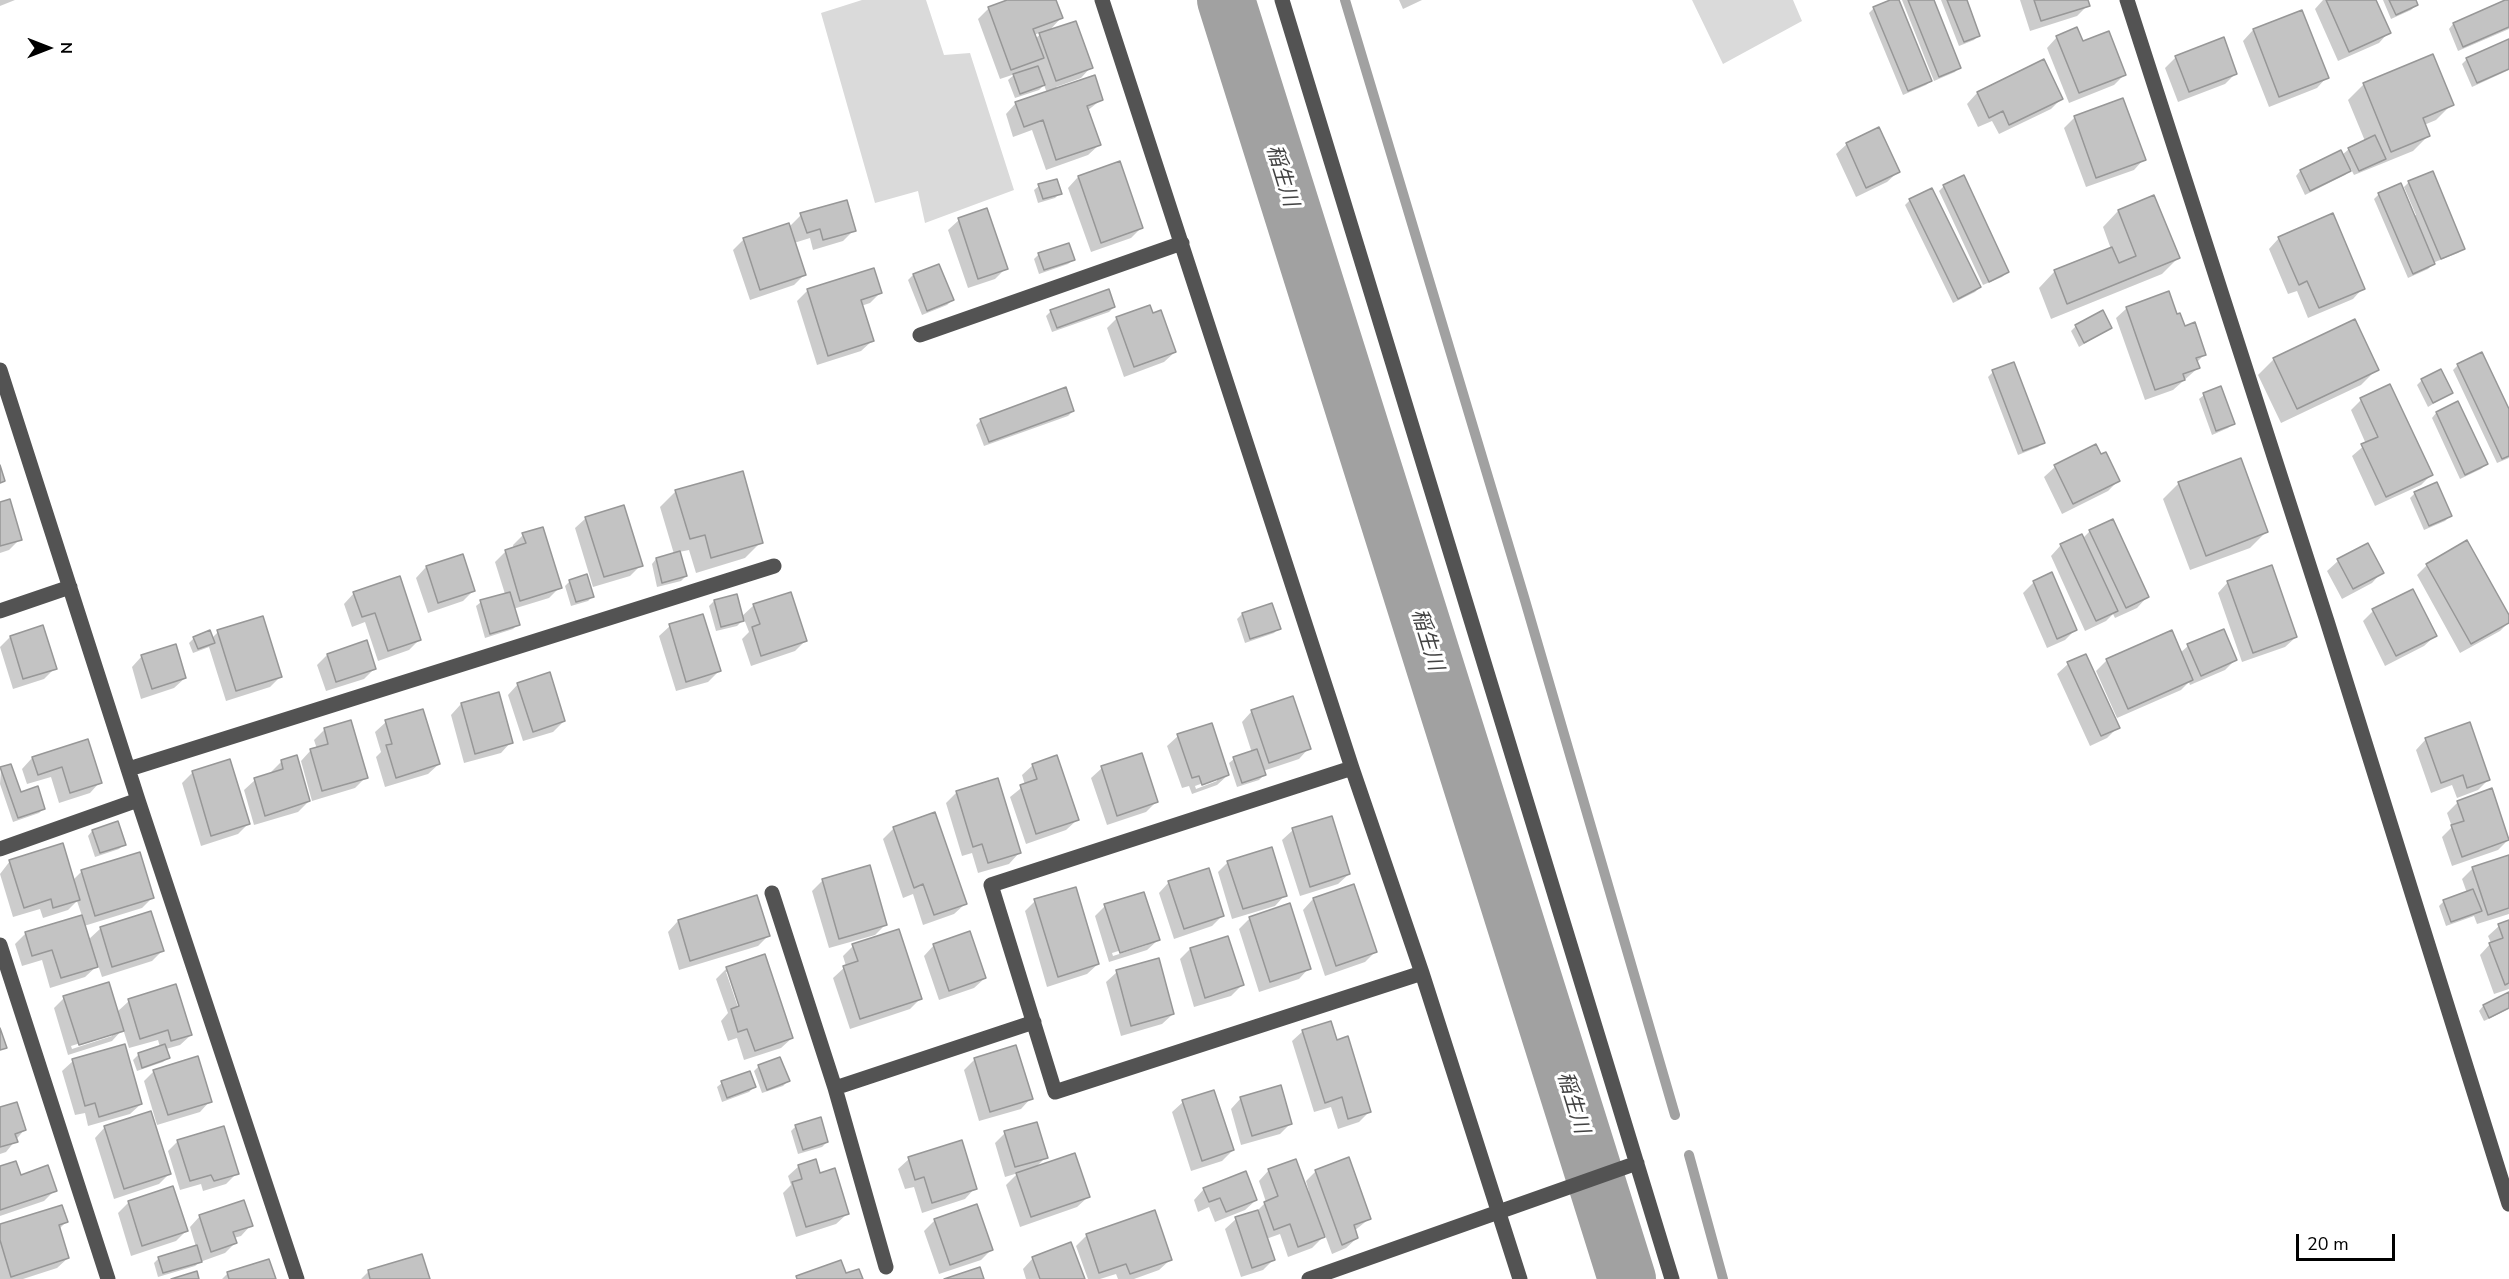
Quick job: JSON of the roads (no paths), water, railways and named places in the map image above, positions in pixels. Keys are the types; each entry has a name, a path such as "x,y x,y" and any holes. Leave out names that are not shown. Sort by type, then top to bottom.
{"street":[{"path":"1102,0 1352,768 1422,973 1520,1279"},
{"path":"1282,0 1672,1279"},
{"path":"2127,0 2337,653 2509,1204"},
{"path":"920,335 1182,243"},
{"path":"1,376 138,800 297,1279"},
{"path":"129,769 774,566"},
{"path":"0,611 70,587"},
{"path":"1352,768 991,885 1055,1092 1422,973"},
{"path":"0,849 138,800"},
{"path":"772,893 836,1088 886,1267"},
{"path":"0,945 108,1279"},
{"path":"836,1088 1034,1022"},
{"path":"1309,1279 1637,1163"}],"waterway":[{"name":"稲生川","path":"1226,0 1627,1279"},
{"path":"1345,0 1524,597 1675,1115"},
{"path":"1689,1155 1723,1279"}]}
